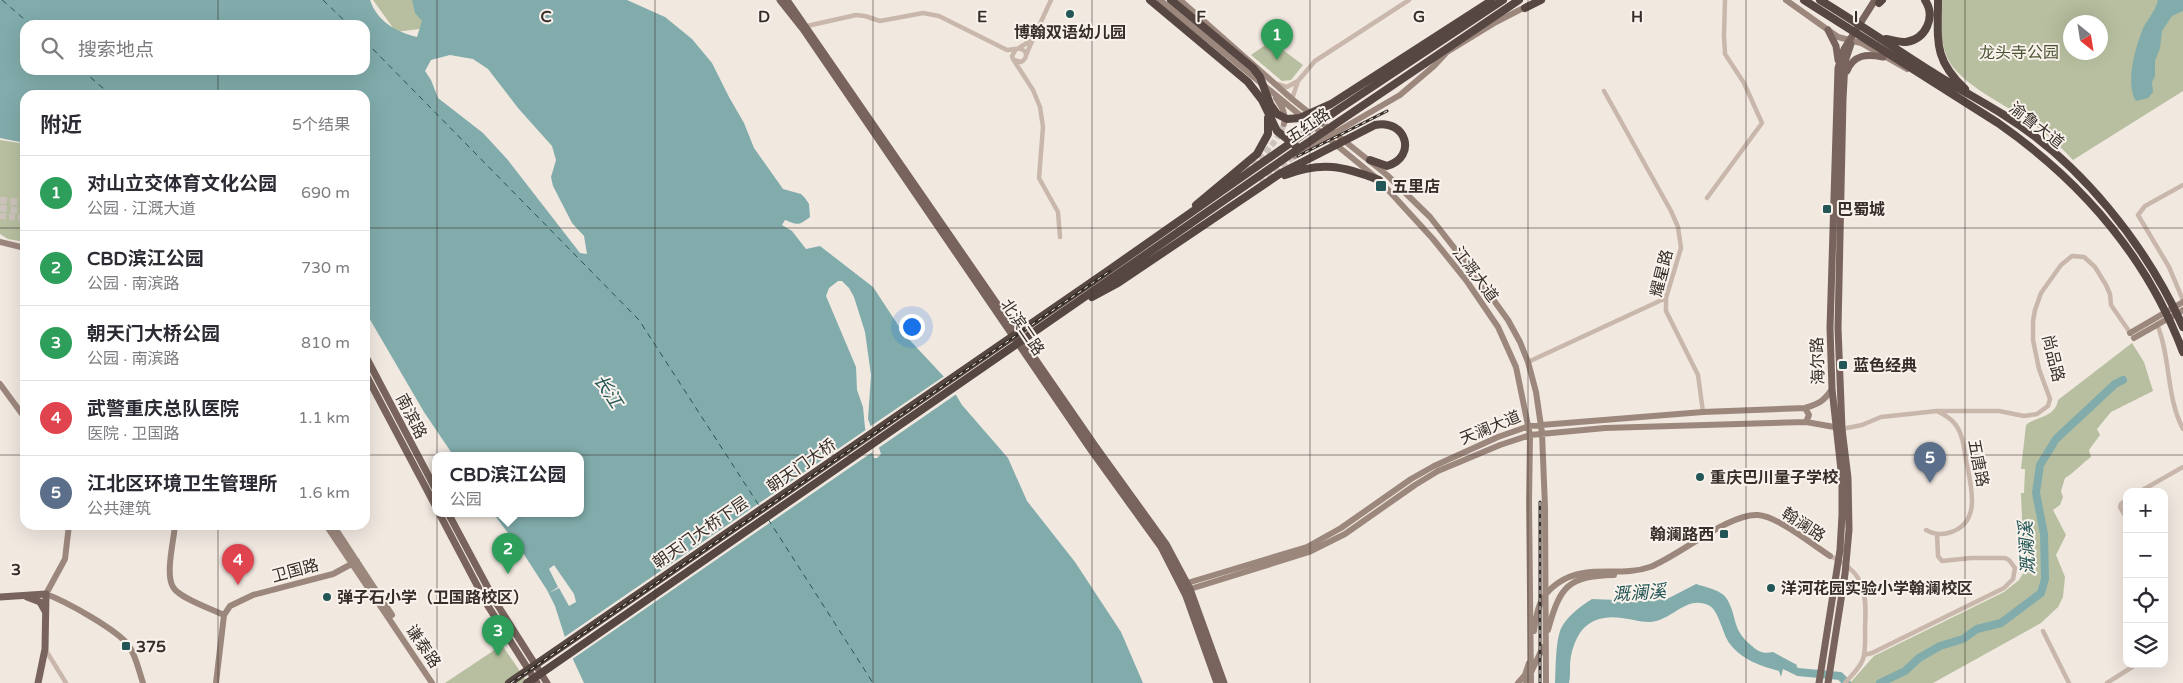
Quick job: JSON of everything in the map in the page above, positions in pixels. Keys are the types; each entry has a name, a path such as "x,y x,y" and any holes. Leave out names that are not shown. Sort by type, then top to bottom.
{"highway":[{"path":"1150,0 1239,73 1255,90 1280,135 1298,146 1312,145"},
{"path":"1171,0 1253,68 1260,77 1270,104 1277,114 1287,118 1300,118 1331,104 1491,1"},
{"name":"五红路","path":"1113,275 1179,221 1339,109 1503,0"},
{"name":"五红路","path":"1113,275 1296,157 1346,116 1519,0"},
{"path":"1525,8 1541,0"},
{"name":"渝鲁大道","path":"1804,0 1876,35 1978,101 2004,115 2036,139 2141,251 2165,290 2183,327"},
{"path":"1876,35 1898,42 1907,42 1921,35 1926,30 1930,16 1925,0"},
{"path":"1938,0 1938,44 1943,62 1952,77 1978,101"},
{"name":"渝鲁大道","path":"1823,1 1869,41 2029,146 2092,197 2145,274 2164,308 2183,352"},
{"path":"1444,55 1470,32 1496,22"},
{"path":"1429,41 1461,27"},
{"path":"1179,221 1223,180 1252,160 1261,148 1269,127 1265,107"},
{"path":"1254,190 1296,157 1366,129 1384,123 1392,124 1402,135 1405,142 1403,156 1394,164 1381,166 1370,160"},
{"path":"1113,275 1254,190 1280,177 1311,167 1340,166 1379,180"},
{"name":"朝天门大桥","path":"527,683 1113,275"},
{"name":"朝天门大桥","path":"509,683 1113,275"}],"main road":[{"name":"北滨二路","path":"780,0 808,37 1091,450 1161,548 1185,587 1218,683"},
{"name":"北滨二路","path":"787,0 807,26 1096,447 1166,544 1224,683"},
{"name":"江溉大道","path":"1160,0 1379,180 1458,270 1498,327 1516,367 1530,434 1531,683"},
{"name":"江溉大道","path":"1180,0 1292,99 1370,160 1430,217 1508,320 1528,362 1536,392 1542,433 1545,507 1546,683"},
{"path":"1296,157 1312,145 1400,95 1444,55 1496,22 1525,8 1536,0"},
{"name":"渝鲁大道","path":"1786,0 1838,37 1851,40 1927,78"},
{"path":"1461,27 1491,1"},
{"path":"1851,40 1877,2"},
{"path":"1828,30 1836,46 1838,68"},
{"name":"海尔路","path":"1828,683 1848,550 1845,479 1832,389 1830,328 1838,68 1842,54 1851,40"},
{"name":"海尔路","path":"1838,428 1838,328 1843,98 1845,62 1851,40"},
{"path":"1843,98 1847,71 1852,62 1865,55 1883,57"},
{"path":"1272,93 1284,111 1284,124"},
{"path":"0,242 20,247"},
{"name":"朝天门大桥下层","path":"504,683 1113,275"},
{"name":"朝天门大桥下层","path":"532,683 1113,275"},
{"path":"2132,336 2183,301"},
{"path":"2132,336 2183,310"},
{"name":"南滨路","path":"370,364 432,482"},
{"name":"南滨路","path":"370,382 432,500"},
{"path":"0,384 20,411"},
{"name":"天澜大道","path":"1185,587 1307,547 1341,528 1411,479 1434,466 1498,437 1529,426 1703,412 1805,408 1825,400 1832,389"},
{"path":"1805,408 1809,415 1806,422"},
{"name":"天澜大道","path":"1185,587 1309,552 1345,534 1414,484 1438,471 1530,434 1605,428 1806,422 1838,428"},
{"path":"395,432 400,428 400,423"},
{"path":"406,452 405,446 409,445 424,474 432,484"},
{"name":"海尔路","path":"1820,683 1840,550 1845,479"},
{"name":"翰澜路","path":"1518,683 1528,668 1537,607 1549,589 1573,574 1589,571 1631,571 1650,567 1732,522 1756,515 1776,521 1830,556"},
{"path":"440,517 488,606 537,683"},
{"path":"450,517 495,602 547,683"},
{"name":"翰澜路","path":"1526,683 1541,654 1555,606 1564,591 1583,578 1590,576 1631,575 1652,570 1734,525 1756,518 1774,524 1806,545 1830,556"},
{"path":"38,683 45,649 46,594 65,559 68,530"},
{"path":"174,530 170,572 172,587 179,593 224,615 216,683"},
{"name":"谦泰路","path":"330,530 355,563 437,683"},
{"name":"谦泰路","path":"336,530 432,683"},
{"name":"卫国路","path":"224,615 230,606 243,599 333,574 355,563"},
{"path":"0,597 46,594 67,602 123,639 132,650 143,683"},
{"path":"23,595 40,602 46,614"}],"street":[{"path":"1027,80 1022,67 1025,57 1051,0"},
{"path":"1274,82 1287,87 1298,81 1315,61 1409,0"},
{"path":"1707,198 1762,123 1744,83 1725,54 1725,0"},
{"path":"807,26 856,15 880,21 924,12 938,16 1007,50 1017,48 1033,39"},
{"path":"991,42 1014,59 1021,62 1025,57"},
{"path":"1017,48 1023,49 1025,57"},
{"path":"1017,48 1013,52 1014,59 1037,98 1042,117 1043,138 1039,178 1058,212 1060,237"},
{"path":"1292,99 1298,81"},
{"name":"耀星路","path":"1604,91 1678,227 1681,248 1666,298 1666,311 1698,375 1703,412"},
{"path":"2183,185 2145,206 2138,215 2168,267 2183,301"},
{"name":"尚品路","path":"1936,411 1999,411 2024,416 2037,414 2048,406 2050,399 2039,369 2033,340 2033,321 2044,288 2061,265 2072,256 2084,257 2095,268 2110,294 2115,312 2132,336"},
{"path":"1528,362 1666,298"},
{"path":"2156,324 2165,351 2177,416 2183,429"},
{"path":"1838,428 1862,425 1881,417 1936,411"},
{"name":"五唐路","path":"1936,411 1951,419 1959,430 1973,502 1971,512 1961,528 1953,532 1938,534"},
{"path":"2146,488 2183,467"},
{"path":"1864,655 1872,654 2004,588 2014,579 2015,568 2005,558 1970,558 1942,561 1938,556 1938,534 1926,530"},
{"path":"1830,556 1845,564 1856,574 1863,586 1865,599 1864,655 1858,668 1844,683"},
{"path":"2043,631 2069,683"},
{"path":"45,649 66,683"},
{"path":"2107,683 2131,668"}],"green space":[{"path":"373,0 420,0 427,28 396,32"},
{"name":"龙头寺公园","path":"1942,0 2183,0 2183,91 2073,160 2039,128 1985,94 1953,67 1944,50"},
{"path":"1271,41 1303,65 1291,80 1282,81 1251,55"},
{"path":"0,140 20,143 20,241 8,239 0,234"},
{"path":"2132,343 2144,362 2153,391 2111,412 2097,429 2100,435 2089,450 2091,457 2065,478 2061,491 2063,497 2060,505 2053,510 2066,535 2056,555 2065,577 2063,597 2058,607 2041,623 1933,683 1850,683 1874,656 2004,592 2019,580 2024,572 2021,493 2024,493 2025,469 2021,469 2026,425 2053,410 2058,400"},
{"path":"502,645 528,683 445,683"}],"water":[{"name":"长江","path":"0,0 370,0 382,20 395,29 417,37 422,21 415,13 412,0 627,0 665,17 692,39 712,63 744,123 754,148 783,189 801,194 809,204 810,217 798,224 785,220 782,225 792,231 806,249 820,246 873,287 904,334 947,380 962,405 1008,458 1027,501 1075,562 1121,632 1143,683 584,683 570,653 555,606 547,590 496,517 584,517 584,452 451,452 424,412 370,320 370,90 20,90 20,142 0,138","holes":["450,55 473,59 488,69 518,108 552,146 556,160 551,177 553,186 572,223 584,236 587,254 580,253 507,159 483,133 438,98 431,80 425,71 431,60","838,281 842,281 854,297 865,332 871,375 868,419 881,454 877,458 874,458 865,428 863,407 857,390 856,367 826,296 829,288"]},
{"path":"2158,0 2183,0 2183,11 2172,16 2162,31 2160,48 2155,61 2155,76 2152,82 2153,92 2148,98 2136,101 2131,85 2132,66 2142,31"},
{"path":"1696,584 1713,589 1725,596 1738,629 1745,640 1759,651 1764,653 1773,652 1797,665 1794,673 1783,669 1781,677 1779,671 1759,664 1740,654 1727,640 1718,616 1712,607 1701,603 1694,603 1663,619 1652,622 1611,617 1602,618 1587,625 1577,638 1574,646 1570,659 1569,683 1555,683 1557,644 1560,630 1576,610 1584,604 1592,599 1640,601 1667,599"}],"pier":[{"path":"946,375 958,393 877,449 868,428"},
{"path":"867,429 874,451 571,660 563,638"},
{"path":"554,565 574,594 576,602 569,606 559,588 549,593 558,587 549,569"}],"waterway":[{"name":"溉澜溪","path":"1880,683 1905,671 1919,658 1940,646 1963,639 1977,629 2001,623 2041,593 2045,579 2044,534 2036,493 2040,465 2056,439 2115,384 2123,380"},
{"name":"溉澜溪","path":"1786,666 1798,672 1840,676 1847,683"}],"ferry route":[{"path":"2,0 25,20"},
{"path":"323,0 344,20"},
{"path":"370,46 639,320 760,507"},
{"path":"88,75 105,90"},
{"path":"768,519 873,683"}],"tunnel":[{"path":"1246,171 1273,144 1284,124"},
{"path":"1259,181 1295,156"},
{"path":"0,200 20,202"},
{"path":"0,208 20,211"},
{"path":"0,216 20,218"}],"railway":[{"path":"1298,156 1387,111"},
{"path":"511,683 1110,271"},
{"path":"1540,502 1540,683"}],"place":[{"name":"博翰双语幼儿园","path":"1070,14"},
{"name":"对山立交体育文化公园","path":"1277,60"},
{"name":"五里店","path":"1381,186"},
{"name":"巴蜀城","path":"1827,209"},
{"name":"蓝色经典","path":"1843,365"},
{"name":"重庆巴川量子学校","path":"1700,477"},
{"name":"江北区环境卫生管理所","path":"1930,483"},
{"name":"翰澜路西","path":"1724,534"},
{"name":"CBD滨江公园","path":"508,574"},
{"name":"武警重庆总队医院","path":"238,585"},
{"name":"洋河花园实验小学翰澜校区","path":"1771,588"},
{"name":"弹子石小学（卫国路校区）","path":"327,597"},
{"name":"375","path":"126,646"},
{"name":"朝天门大桥公园","path":"498,656"}]}
